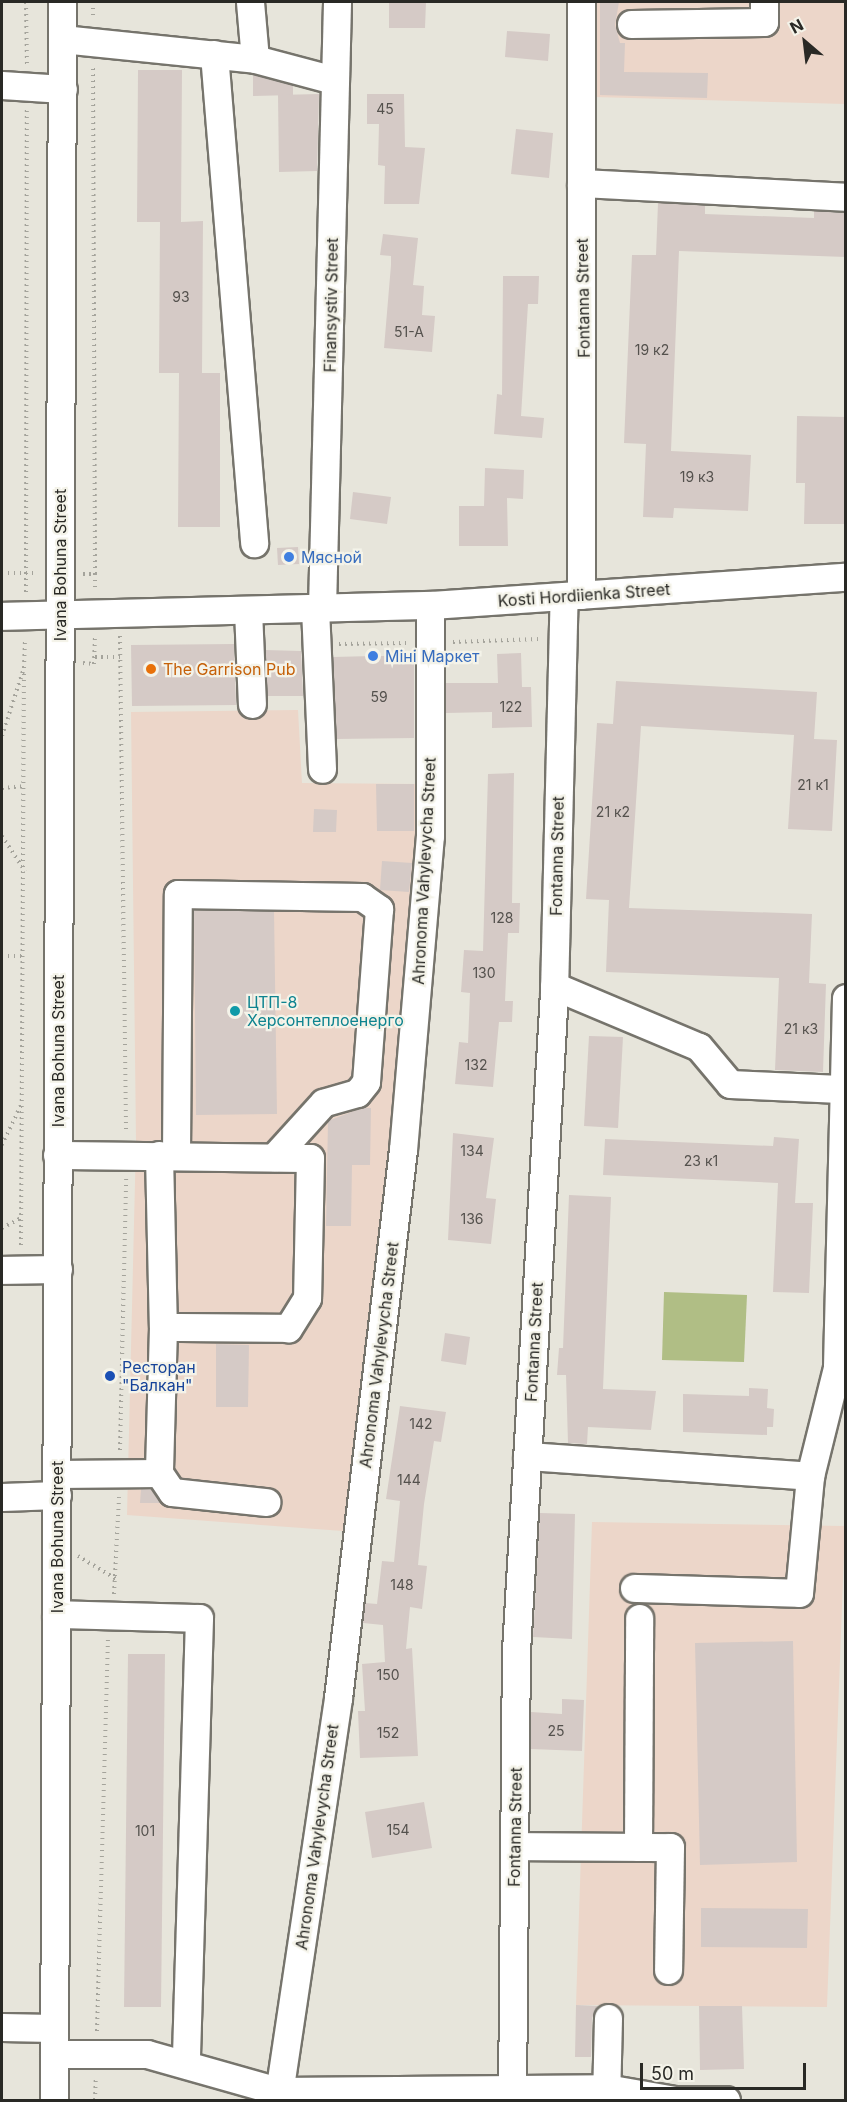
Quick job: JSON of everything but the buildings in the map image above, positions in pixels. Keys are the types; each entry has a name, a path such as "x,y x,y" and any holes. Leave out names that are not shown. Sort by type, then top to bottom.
{"street":[{"name":"Ivana Bohuna Street","path":"54,2100 62,2"},
{"path":"250,2 255,59"},
{"name":"Finansystiv Street","path":"322,768 318,608 337,2"},
{"name":"Fontanna Street","path":"511,2094 516,1846 516,1651 554,986 572,596 581,183 581,2"},
{"path":"631,24 698,12 764,22 764,2"},
{"path":"62,39 255,59 334,80"},
{"path":"214,54 254,543"},
{"path":"14,86 63,89"},
{"path":"581,183 846,197"},
{"name":"Kosti Hordiienka Street","path":"60,616 430,605 846,578"},
{"name":"Ahronoma Vahylevycha Street","path":"278,2096 338,1698 404,1150 430,836 430,605"},
{"path":"248,610 252,704"},
{"path":"2,616 60,616"},
{"path":"266,1502 172,1492 159,1473 178,894 362,897 379,909 366,1082 357,1093 323,1103 274,1157"},
{"path":"554,986 699,1047 730,1084 840,1089"},
{"path":"634,1588 799,1593 810,1476 841,1374 840,1089 846,998"},
{"path":"57,1155 310,1158 307,1298 288,1328 163,1327"},
{"path":"11,1270 57,1269"},
{"path":"527,1456 810,1476"},
{"path":"2,1497 120,1474 159,1473"},
{"path":"56,1614 199,1618 186,2064"},
{"path":"638,1847 639,1618"},
{"path":"516,1846 670,1847 668,1970"},
{"path":"606,2094 608,2018"},
{"path":"2,2027 97,2053 147,2054 186,2064 278,2096 606,2094 675,2100 726,2100"}],"path":[{"path":"26,2 14,86 26,573"},
{"path":"2,573 95,574 93,2"},
{"path":"97,2053 109,1616 118,1580 126,1155 120,616"},
{"path":"11,1270 21,1218 27,786 24,644"},
{"path":"94,657 121,657"},
{"path":"2,736 24,668"},
{"path":"2,788 27,786"},
{"path":"2,836 26,871"},
{"path":"2,956 24,956"},
{"path":"2,1144 23,1103"},
{"path":"2,1228 21,1218"},
{"path":"78,1556 118,1580"}],"shaded area":[{"path":"595,2 845,2 845,104 594,97"},
{"path":"298,710 302,783 421,784 396,1112 343,1531 127,1515 136,1140 131,712"},
{"path":"592,1522 845,1526 827,2007 576,2005"}],"green space":[{"path":"664,1292 747,1295 744,1362 662,1360"}],"place":[{"name":"Мясной","path":"289,557"},
{"name":"Міні Маркет","path":"373,656"},
{"name":"The Garrison Pub","path":"151,669"},
{"name":"ЦТП-8 Херсонтеплоенерго","path":"235,1011"},
{"name":"Ресторан \"Балкан\"","path":"110,1376"}]}
